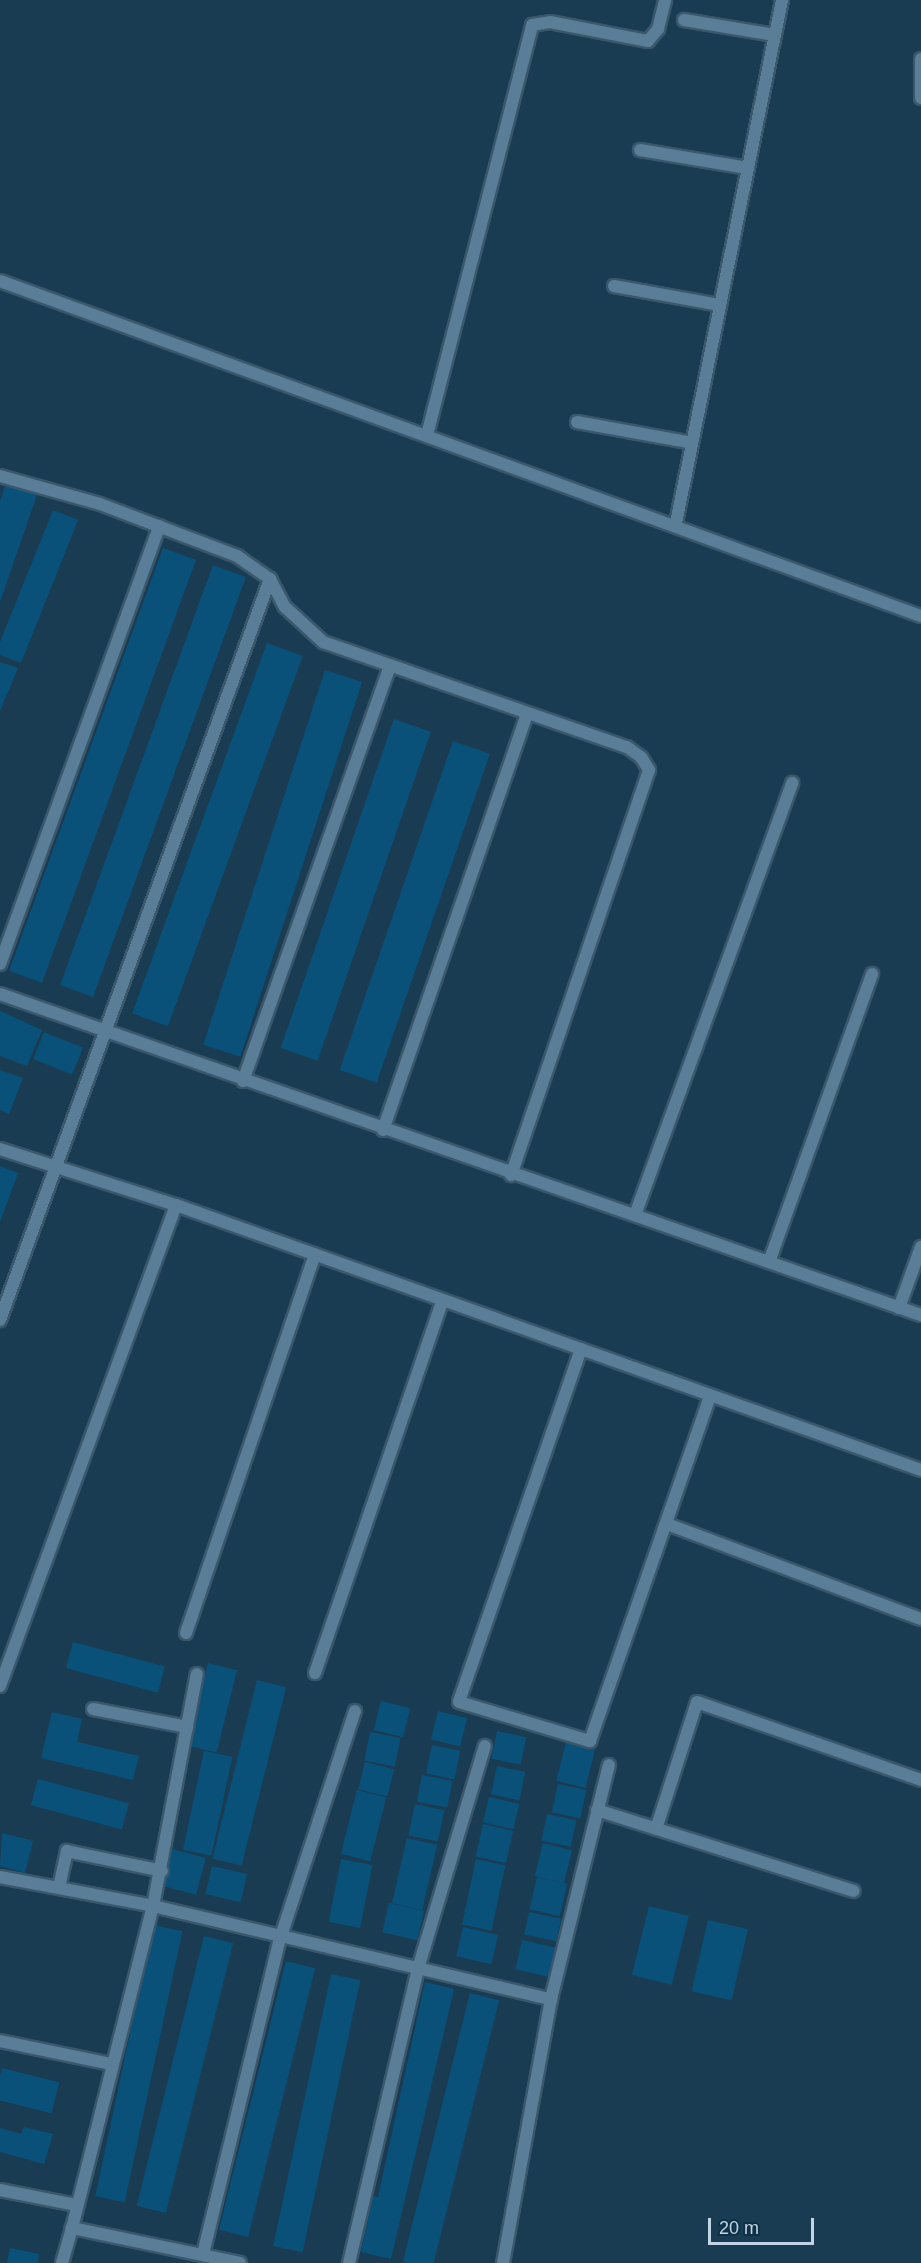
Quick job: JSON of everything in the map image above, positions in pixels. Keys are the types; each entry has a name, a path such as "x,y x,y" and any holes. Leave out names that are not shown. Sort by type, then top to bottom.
{"street":[{"path":"427,435 532,25 550,22 648,40 658,29 664,0"},
{"path":"676,523 782,0"},
{"path":"684,20 775,35"},
{"path":"921,60 921,98"},
{"path":"640,150 748,168"},
{"path":"0,281 676,523 921,616"},
{"path":"614,286 720,305"},
{"path":"577,422 692,443"},
{"path":"1,480 159,526 237,556 270,579 285,607 323,642 627,747 649,770 511,1175"},
{"path":"0,964 159,526"},
{"path":"0,1320 103,1031 270,579"},
{"path":"243,1081 390,665"},
{"path":"383,1130 527,713"},
{"path":"635,1215 792,783"},
{"path":"769,1262 872,974"},
{"path":"0,994 511,1175 635,1215 921,1315"},
{"path":"0,1149 176,1205 443,1299 710,1397 921,1470"},
{"path":"0,1686 176,1205"},
{"path":"898,1308 921,1247"},
{"path":"186,1633 315,1254"},
{"path":"315,1673 443,1299"},
{"path":"580,1349 459,1702 590,1741 710,1397"},
{"path":"667,1524 921,1619"},
{"path":"62,2263 162,1871 197,1674"},
{"path":"656,1829 697,1702 921,1780"},
{"path":"93,1709 187,1727"},
{"path":"203,2254 280,1939 355,1711"},
{"path":"349,2263 417,1972 485,1746"},
{"path":"503,2263 551,1999 609,1765"},
{"path":"597,1810 854,1891"},
{"path":"59,1888 67,1851 162,1871"},
{"path":"0,1877 153,1906 417,1972 551,1999"},
{"path":"0,2040 111,2064"},
{"path":"0,2190 76,2205"},
{"path":"72,2228 240,2263"}],"building":[{"path":"7,481 38,492 0,602 0,501"},
{"path":"53,510 78,520 21,663 0,655 0,642"},
{"path":"163,548 196,560 42,983 9,971"},
{"path":"213,565 246,577 93,997 60,985"},
{"path":"267,643 303,656 168,1026 132,1013"},
{"path":"0,662 18,668 0,711"},
{"path":"325,670 362,682 240,1057 203,1045"},
{"path":"394,719 431,732 318,1061 281,1048"},
{"path":"453,741 490,754 377,1083 340,1070"},
{"path":"0,1011 42,1030 27,1066 0,1056"},
{"path":"44,1032 83,1048 72,1075 33,1059"},
{"path":"0,1070 23,1078 9,1114 0,1110"},
{"path":"0,1166 18,1173 0,1222"},
{"path":"73,1642 165,1667 158,1693 66,1668"},
{"path":"208,1663 237,1670 217,1753 187,1745"},
{"path":"257,1680 286,1687 242,1866 212,1859"},
{"path":"381,1701 410,1708 403,1737 374,1730"},
{"path":"438,1711 467,1718 460,1746 431,1739"},
{"path":"52,1712 82,1719 77,1742 139,1756 133,1780 41,1758"},
{"path":"497,1731 526,1737 521,1765 491,1758"},
{"path":"370,1732 400,1738 395,1766 364,1760"},
{"path":"566,1742 595,1749 585,1788 556,1781"},
{"path":"432,1745 460,1751 454,1779 426,1773"},
{"path":"204,1751 232,1757 211,1856 183,1850"},
{"path":"365,1762 394,1769 387,1796 358,1789"},
{"path":"497,1766 525,1772 519,1800 491,1794"},
{"path":"422,1775 452,1781 447,1807 417,1802"},
{"path":"38,1779 129,1803 122,1829 31,1805"},
{"path":"558,1784 586,1790 580,1818 552,1812"},
{"path":"357,1790 386,1797 370,1861 341,1854"},
{"path":"489,1797 519,1804 513,1829 483,1822"},
{"path":"415,1804 444,1810 438,1842 408,1835"},
{"path":"547,1814 576,1820 571,1847 541,1840"},
{"path":"483,1824 513,1831 506,1863 476,1856"},
{"path":"2,1833 33,1841 25,1873 0,1866"},
{"path":"407,1838 437,1845 422,1910 392,1903"},
{"path":"543,1843 572,1850 564,1883 535,1876"},
{"path":"172,1849 206,1858 196,1895 162,1886"},
{"path":"341,1859 372,1865 360,1928 329,1922"},
{"path":"476,1859 505,1865 491,1931 462,1925"},
{"path":"212,1866 247,1874 241,1902 205,1894"},
{"path":"537,1877 567,1884 560,1916 530,1909"},
{"path":"389,1903 424,1911 417,1940 382,1932"},
{"path":"649,1906 689,1916 672,1985 632,1975"},
{"path":"529,1912 561,1919 556,1941 524,1934"},
{"path":"708,1920 748,1929 732,2000 692,1991"},
{"path":"153,1925 182,1931 125,2202 95,2196"},
{"path":"463,1927 498,1935 491,1964 456,1956"},
{"path":"204,1936 233,1943 166,2213 137,2206"},
{"path":"522,1940 557,1948 550,1977 515,1969"},
{"path":"286,1961 315,1968 248,2237 219,2230"},
{"path":"331,1974 360,1980 303,2252 273,2246"},
{"path":"425,1982 454,1989 391,2259 361,2252 373,2196 378,2197"},
{"path":"470,1993 499,2000 434,2263 403,2262"},
{"path":"2,2068 59,2082 52,2113 0,2100"},
{"path":"24,2127 53,2134 44,2164 0,2152 0,2128 21,2134"},
{"path":"10,2248 39,2254 38,2263 7,2263"}]}
